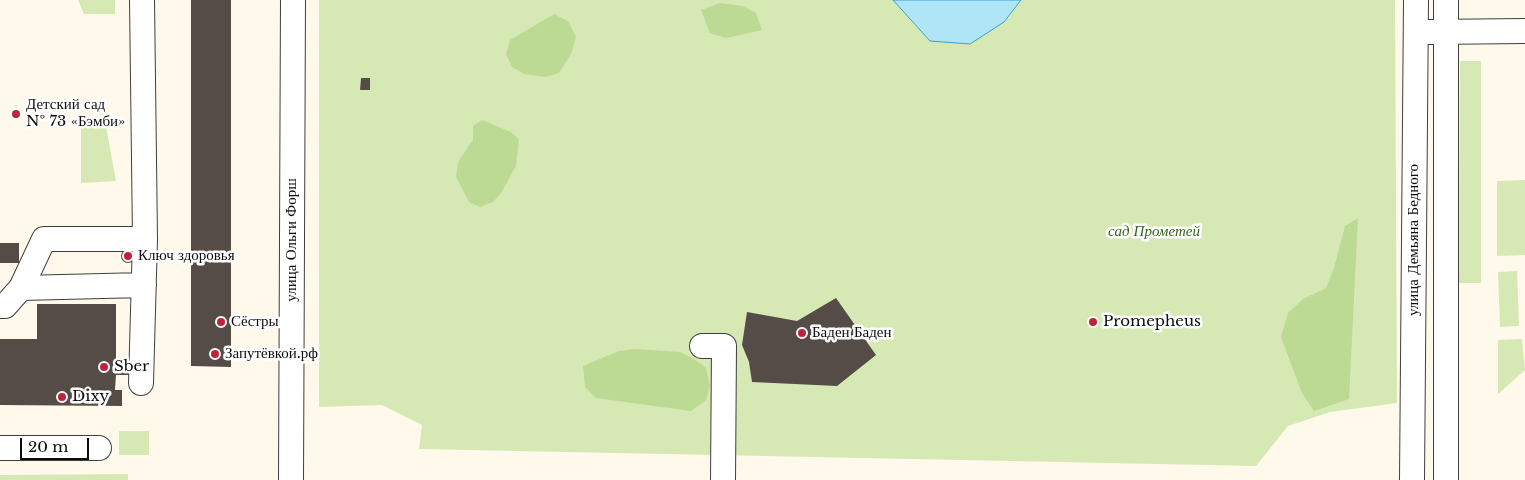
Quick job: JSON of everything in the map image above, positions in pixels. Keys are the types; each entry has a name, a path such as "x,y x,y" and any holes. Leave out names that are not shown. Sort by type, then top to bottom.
{"street":[{"path":"141,383 145,239 142,0"},
{"name":"улица Ольги Форш","path":"291,480 293,0"},
{"name":"улица Демьяна Бедного","path":"1412,480 1416,0"},
{"path":"1446,0 1446,480"},
{"path":"1415,32 1525,30"},
{"path":"0,306 5,306 21,288 44,239 145,239"},
{"path":"21,288 144,285"},
{"path":"702,346 724,346 722,480"},
{"path":"0,448 99,448"}],"green space":[{"path":"78,0 115,0 115,14 84,14"},
{"name":"сад Прометей","path":"319,0 893,0 930,41 1004,22 1021,0 1395,0 1397,403 1330,412 1288,426 1256,466 419,449 422,425 382,405 319,407"},
{"path":"720,3 743,6 756,13 762,30 726,38 710,33 701,10"},
{"path":"554,14 568,21 576,37 571,54 559,73 545,77 524,74 512,67 506,54 510,40"},
{"path":"1460,61 1481,61 1481,283 1459,283"},
{"path":"482,120 511,132 519,139 516,166 501,193 493,202 480,207 469,202 456,177 458,162 473,140 473,126"},
{"path":"105,121 116,181 81,183 81,123"},
{"path":"1525,180 1525,255 1497,256 1497,181"},
{"path":"1358,218 1349,399 1314,411 1302,393 1281,337 1288,313 1303,299 1326,288 1334,268 1345,226"},
{"path":"1517,271 1519,326 1500,327 1498,272"},
{"path":"1522,339 1525,370 1498,394 1498,340"},
{"path":"635,349 680,352 694,359 706,368 710,386 706,400 691,411 596,398 585,387 583,366 619,351"},
{"path":"119,431 149,431 149,455 119,455"},
{"path":"128,474 128,480 0,480 0,475"}],"water":[{"path":"893,0 1021,0 1004,22 970,44 930,41"}],"building":[{"path":"191,0 231,0 231,367 191,366"},
{"path":"361,78 370,78 370,90 360,90"},
{"path":"0,243 19,243 19,263 0,263"},
{"name":"Ключ здоровья","path":"128,249 133,251 135,256 133,261 128,263 123,261 121,256 123,251"},
{"name":"Баден Баден","path":"836,298 876,355 837,386 752,382 749,362 742,345 747,312 797,321"},
{"path":"37,304 116,304 116,365 132,365 132,375 116,375 115,390 122,390 122,406 0,405 0,339 37,339"}],"place":[{"name":"Детский сад № 73 «Бэмби»","path":"16,114"},
{"name":"Ключ здоровья","path":"128,256"},
{"name":"Сёстры","path":"221,322"},
{"name":"Promepheus","path":"1093,322"},
{"name":"Баден Баден","path":"802,333"},
{"name":"Запутёвкой.рф","path":"215,354"},
{"name":"Sber","path":"104,367"},
{"name":"Dixy","path":"62,397"}]}
